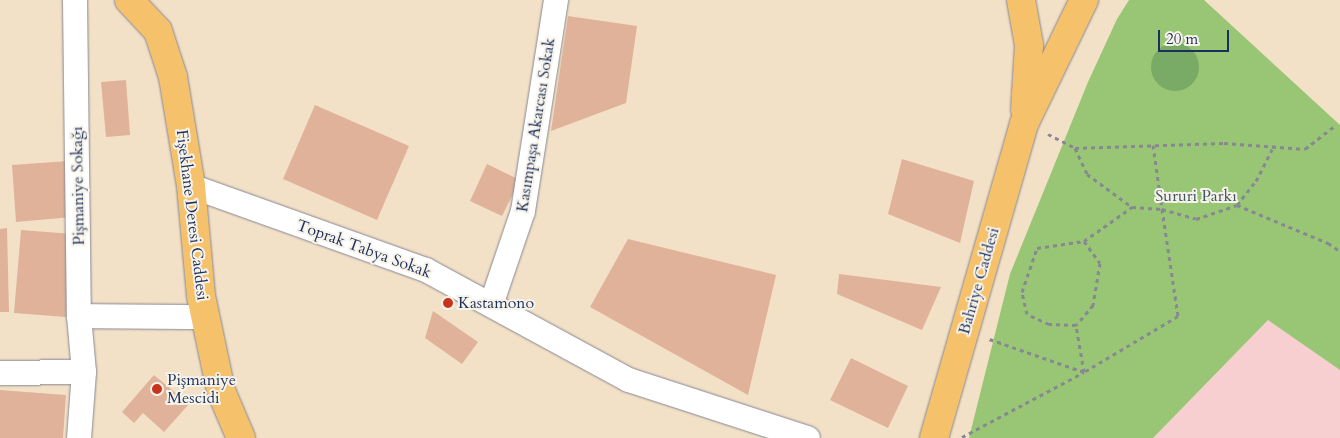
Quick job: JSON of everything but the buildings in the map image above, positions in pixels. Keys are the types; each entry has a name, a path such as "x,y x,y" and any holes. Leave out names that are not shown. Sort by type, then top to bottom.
{"main road":[{"name":"Fişekhane Deresi Caddesi","path":"129,0 158,31 173,77 191,186 201,296 221,392 241,438"},
{"name":"Bahriye Caddesi","path":"1021,0 1029,45 1024,124"},
{"name":"Bahriye Caddesi","path":"934,438 1024,124 1084,0"}],"street":[{"name":"Pişmaniye Sokağı","path":"75,0 79,316 84,372 78,438"},
{"name":"Kasımpaşa Akarcası Sokak","path":"491,305 523,211 556,0"},
{"name":"Toprak Tabya Sokak","path":"191,186 426,270 628,380 808,438"},
{"path":"79,316 205,317"},
{"path":"0,373 84,372"}],"path":[{"path":"1024,124 1075,148 1224,143 1305,150 1333,128"},
{"path":"959,438 1084,372 1178,316 1153,145"},
{"path":"1075,148 1087,174 1132,207 1162,209 1196,219 1237,205 1256,180 1273,147"},
{"path":"1237,205 1319,239 1340,251"},
{"path":"1076,326 1049,324 1027,314 1022,292 1037,248 1084,241 1132,207"},
{"path":"1084,241 1100,263 1093,305 1076,326 1084,372"},
{"path":"965,331 1084,372"}],"shaded area":[{"path":"1268,320 1340,370 1340,438 1153,438"}],"green space":[{"name":"Sururi Parkı","path":"1129,0 1204,0 1340,125 1340,370 1268,320 1153,438 969,438 1010,274 1088,82 1117,19"},
{"path":"1170,43 1180,43 1189,47 1195,53 1199,67 1195,81 1189,87 1180,91 1170,91 1161,87 1155,81 1151,72 1151,62 1155,53 1161,47"}],"place":[{"name":"Kastamono","path":"448,303"},
{"name":"Pişmaniye Mescidi","path":"157,389"}]}
